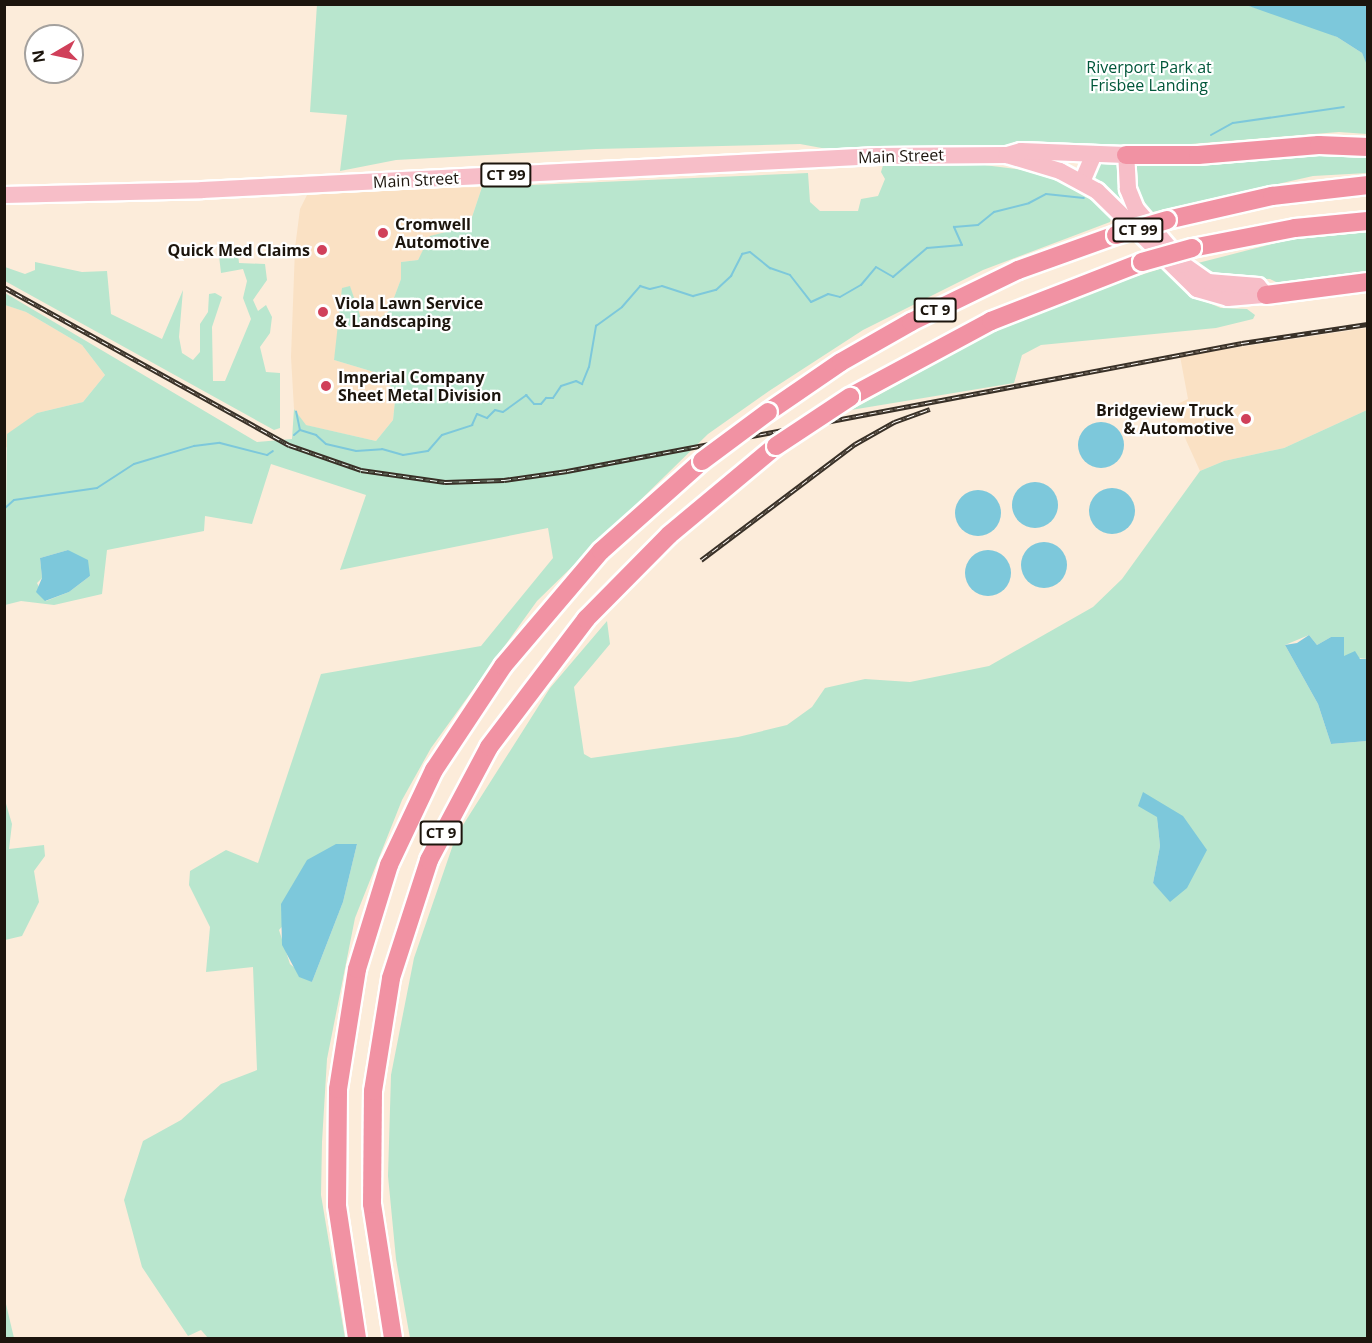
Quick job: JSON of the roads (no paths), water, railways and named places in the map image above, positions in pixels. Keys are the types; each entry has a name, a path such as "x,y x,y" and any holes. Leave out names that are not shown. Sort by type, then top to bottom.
{"highway":[{"path":"1126,155 1198,155 1319,145 1368,147"},
{"name":"CT 9","path":"357,1338 339,1227 336,1113 351,996 386,872 434,770 502,666 601,551 702,461 768,412 841,362 940,307 1039,262 1167,220 1272,196 1368,185"},
{"name":"CT 9","path":"393,1338 372,1204 373,1091 390,978 429,860 489,747 586,620 669,535 776,446 850,397 991,321 1142,262 1192,248 1287,229 1368,221"},
{"path":"1266,295 1368,282"}],"main road":[{"name":"Main Street","path":"4,195 210,189 878,156 1007,155 1021,151 1126,155"},
{"path":"1082,182 1094,154"},
{"name":"Main Street","path":"1007,155 1082,182 1120,210 1175,271 1197,289 1228,298 1266,295"},
{"path":"1126,155 1128,189 1136,208 1182,263 1208,282 1258,286 1266,295"}],"water":[{"path":"1246,5 1367,5 1367,65 1362,53 1337,37"},
{"path":"1101,422 1117,429 1124,445 1117,461 1101,468 1085,461 1078,445 1085,429"},
{"path":"1035,482 1051,489 1058,505 1051,521 1035,528 1019,521 1012,505 1019,489"},
{"path":"1112,488 1128,495 1135,511 1128,527 1112,534 1096,527 1089,511 1096,495"},
{"path":"978,490 994,497 1001,513 994,529 978,536 962,529 955,513 962,497"},
{"path":"1044,542 1060,549 1067,565 1060,581 1044,588 1028,581 1021,565 1028,549"},
{"path":"68,550 88,560 90,576 69,592 45,601 36,592 42,578 40,558"},
{"path":"988,550 1004,557 1011,573 1004,589 988,596 972,589 965,573 972,557"},
{"path":"1309,635 1317,645 1331,637 1344,637 1344,656 1355,651 1360,659 1367,659 1367,741 1331,744 1318,704 1285,645 1297,643"},
{"path":"1143,792 1183,816 1207,850 1187,888 1170,902 1153,883 1160,846 1157,817 1138,806"},
{"path":"336,844 357,844 343,902 312,982 299,977 282,945 281,904 307,860"}],"waterway":[{"path":"1211,135 1233,123 1344,107"},
{"path":"300,430 316,435 326,444 356,451 382,449 403,455 428,451 442,435 472,425 477,414 487,418 495,410 503,412 526,395 534,404 541,404 546,398 553,398 561,386 576,381 582,384 589,367 596,326 622,307 640,286 650,289 662,286 693,296 716,290 731,276 742,254 750,252 770,268 790,275 811,302 828,294 840,297 861,285 876,267 893,277 927,248 962,245 954,227 978,225 994,212 1029,203 1046,194 1084,198"},
{"path":"294,435 300,430 296,411"},
{"path":"4,509 14,500 97,488 134,464 194,446 220,443 267,455 273,451"}],"railway":[{"path":"4,287 289,445 361,470 445,482 504,480 567,471 1242,343 1368,324"},
{"path":"701,560 855,444 894,422 930,409"}],"place":[{"name":"Cromwell Automotive","path":"383,233"},
{"name":"Quick Med Claims","path":"322,250"},
{"name":"Viola Lawn Service & Landscaping","path":"323,312"},
{"name":"Imperial Company Sheet Metal Division","path":"326,386"},
{"name":"Bridgeview Truck & Automotive","path":"1246,419"}],"park label":[{"name":"Riverport Park at Frisbee Landing","path":"1149,76"}]}
